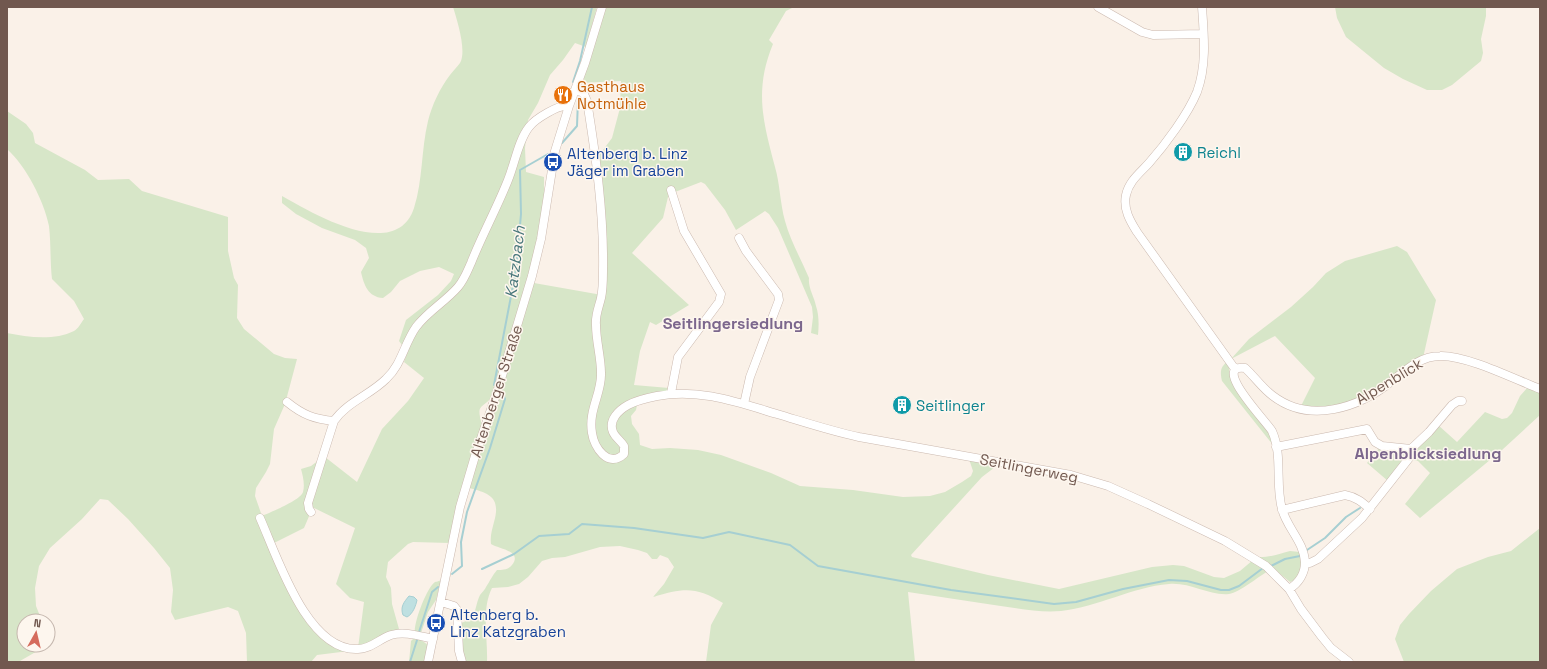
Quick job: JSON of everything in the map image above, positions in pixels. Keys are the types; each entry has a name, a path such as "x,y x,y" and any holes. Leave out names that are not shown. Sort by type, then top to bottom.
{"street":[{"name":"Altenberger Straße","path":"428,662 462,499 536,265 553,162 569,106 585,62 602,7"},
{"path":"1098,7 1132,27 1147,33 1166,35 1204,34"},
{"path":"1202,7 1204,34 1202,72 1196,94 1190,107 1166,142 1133,179 1126,195 1125,204 1130,220 1137,232 1235,370 1233,372 1237,386 1267,424 1275,440 1278,491 1282,510 1285,519 1301,545 1305,563 1303,573 1299,580 1295,586 1289,589"},
{"name":"Seitlingerweg","path":"576,88 584,94 587,101 600,197 603,279 596,325 601,378 593,406 591,423 593,438 597,449 601,454 611,458 624,454 624,446 613,432 612,427 614,418 623,408 644,399 671,393 702,394 744,404 822,428 859,437 1071,475 1108,486 1148,504 1245,552 1266,566 1289,589 1318,633 1332,648 1349,662"},
{"path":"311,512 308,503 334,421 339,413 372,391 387,378 401,359 411,335 421,321 459,287 503,192 526,131 537,119 561,106 569,106"},
{"path":"671,190 684,231 721,294 719,302 678,357 671,393"},
{"path":"739,238 746,251 778,294 779,300 750,377 744,404"},
{"name":"Alpenblick","path":"1235,370 1239,367 1245,368 1273,396 1296,409 1309,411 1322,411 1365,399 1377,393 1413,364 1421,360 1439,356 1457,358 1470,362 1540,390"},
{"path":"1305,563 1310,563 1318,559 1362,518 1410,457 1411,449 1452,405 1458,401 1462,401"},
{"path":"287,402 295,409 308,416 334,421"},
{"name":"Alpenblick","path":"1276,447 1367,429 1375,442 1382,446 1411,449"},
{"path":"1282,510 1345,495 1362,502 1370,509"},
{"path":"260,518 287,582 317,630 336,645 351,649 360,649 369,647 391,635 402,633 433,639"},
{"path":"441,602 454,606 457,610 462,662"}],"green space":[{"path":"453,7 597,7 586,47 575,43 550,75 538,103 528,120 525,148 526,172 544,177 544,196 535,255 492,397 481,408 479,413 482,425 450,543 413,542 408,544 388,562 386,577 391,588 392,604 399,629 358,648 364,602 350,598 336,584 355,528 310,506 325,457 357,482 382,429 408,401 424,378 404,362 413,337 418,332 413,331 407,341 402,345 399,341 406,320 438,295 451,281 454,274 439,267 420,271 400,281 391,292 383,298 378,297 370,293 365,286 361,272 369,258 366,248 355,240 322,228 296,214 282,203 282,196 332,222 352,229 372,233 390,232 404,224 414,208 417,197 421,176 424,143 432,109 443,85 460,63 462,58 461,35"},
{"path":"606,7 794,7 786,11 769,40 773,44 764,76 762,106 767,135 777,173 785,221 809,278 809,285 817,309 818,335 811,333 813,317 812,307 778,228 769,214 765,211 736,230 725,210 705,184 701,182 675,192 668,197 663,218 632,253 689,305 656,325 650,322 640,351 634,385 669,388 666,391 637,405 636,410 631,416 632,424 639,434 640,445 652,449 670,448 698,450 721,455 771,473 800,486 853,490 903,497 930,496 945,492 971,476 973,471 969,459 999,464 982,477 911,555 912,557 988,575 1059,589 1152,567 1173,565 1184,566 1214,577 1224,578 1240,571 1253,560 1268,571 1244,587 1229,594 1214,593 1184,585 1169,584 1142,589 1088,606 1061,611 1028,610 908,592 915,662 706,662 711,625 723,603 713,597 697,591 689,590 681,590 653,597 664,584 674,567 668,558 660,555 657,559 652,559 647,553 620,546 600,547 565,557 552,558 542,561 528,577 519,584 508,587 492,588 486,615 487,662 464,662 461,623 473,615 480,595 497,570 509,568 515,560 509,551 491,544 491,533 496,514 495,502 483,492 469,488 534,283 602,295 597,158 612,138 620,108 621,81 581,83"},
{"path":"1335,7 1486,7 1486,16 1481,39 1483,53 1481,61 1452,85 1442,90 1427,90 1384,68 1346,37 1337,18"},
{"path":"7,111 26,124 33,133 35,143 85,170 98,180 129,179 142,191 228,217 228,251 234,278 238,285 237,318 244,329 274,354 285,358 297,359 285,404 274,429 270,464 256,488 255,496 262,516 297,499 303,492 304,486 301,469 311,466 319,460 306,502 306,506 310,514 304,528 274,543 263,516 257,519 286,583 311,625 327,641 349,651 317,655 311,662 247,662 246,633 238,611 228,607 175,620 171,612 173,590 170,568 128,519 108,500 100,499 82,519 50,548 39,566 35,588 36,606 39,613 16,613 16,653 34,653 20,661 7,662 7,333 32,337 58,336 75,330 84,319 74,301 52,279 50,232 47,216 33,184 21,165 7,149"},
{"path":"1397,246 1407,252 1436,300 1423,358 1361,398 1328,408 1300,408 1315,378 1275,336 1231,359 1249,339 1291,307 1326,273 1345,261"},
{"path":"1228,361 1230,375 1270,433 1273,445 1222,381 1221,370 1223,365"},
{"path":"1528,387 1540,391 1540,415 1502,450 1420,518 1405,504 1430,473 1418,461 1412,460 1423,441 1438,425 1457,442 1485,412 1502,419 1507,418 1512,413 1520,396"},
{"path":"1379,448 1406,451 1408,455 1388,481 1367,463"},
{"path":"1540,528 1540,662 1404,662 1395,639 1400,625 1431,591 1457,569 1488,557 1511,551"},
{"path":"1290,551 1300,552 1302,568 1295,580 1290,582 1259,557 1271,556"},
{"path":"441,580 436,600 428,612 421,633 415,633 418,614 428,591 435,582"},
{"path":"413,639 421,640 428,645 425,662 409,662 411,641"}],"water":[{"path":"409,596 414,597 417,600 413,612 407,617 403,615 402,607"}],"waterway":[{"name":"Katzbach","path":"573,82 580,61 592,7"},
{"name":"Katzbach","path":"562,143 577,126 578,100"},
{"name":"Katzbach","path":"494,385 516,270 521,214 520,170 548,154"},
{"name":"Katzbach","path":"452,574 462,566 461,542 467,512 490,448 505,399 501,390"},
{"path":"1307,550 1325,538 1346,517 1360,508"},
{"path":"482,569 514,554 539,536 569,534 582,524 634,528 703,538 729,532 790,545 818,566 951,590 1054,604 1076,602 1123,589 1169,580 1187,581 1221,590 1229,590 1239,586 1263,568"},
{"path":"1271,566 1285,559 1300,556"},
{"name":"Katzbach","path":"419,632 432,592 438,587"},
{"name":"Katzbach","path":"410,662 418,637"}],"place":[{"name":"Gasthaus Notmühle","path":"563,95"},
{"name":"Reichl","path":"1183,152"},
{"name":"Altenberg b. Linz Jäger im Graben","path":"553,162"},
{"name":"Seitlinger","path":"902,405"},
{"name":"Altenberg b. Linz Katzgraben","path":"436,623"}],"district":[{"name":"Seitlingersiedlung","path":"733,323"},
{"name":"Alpenblicksiedlung","path":"1428,453"}]}
